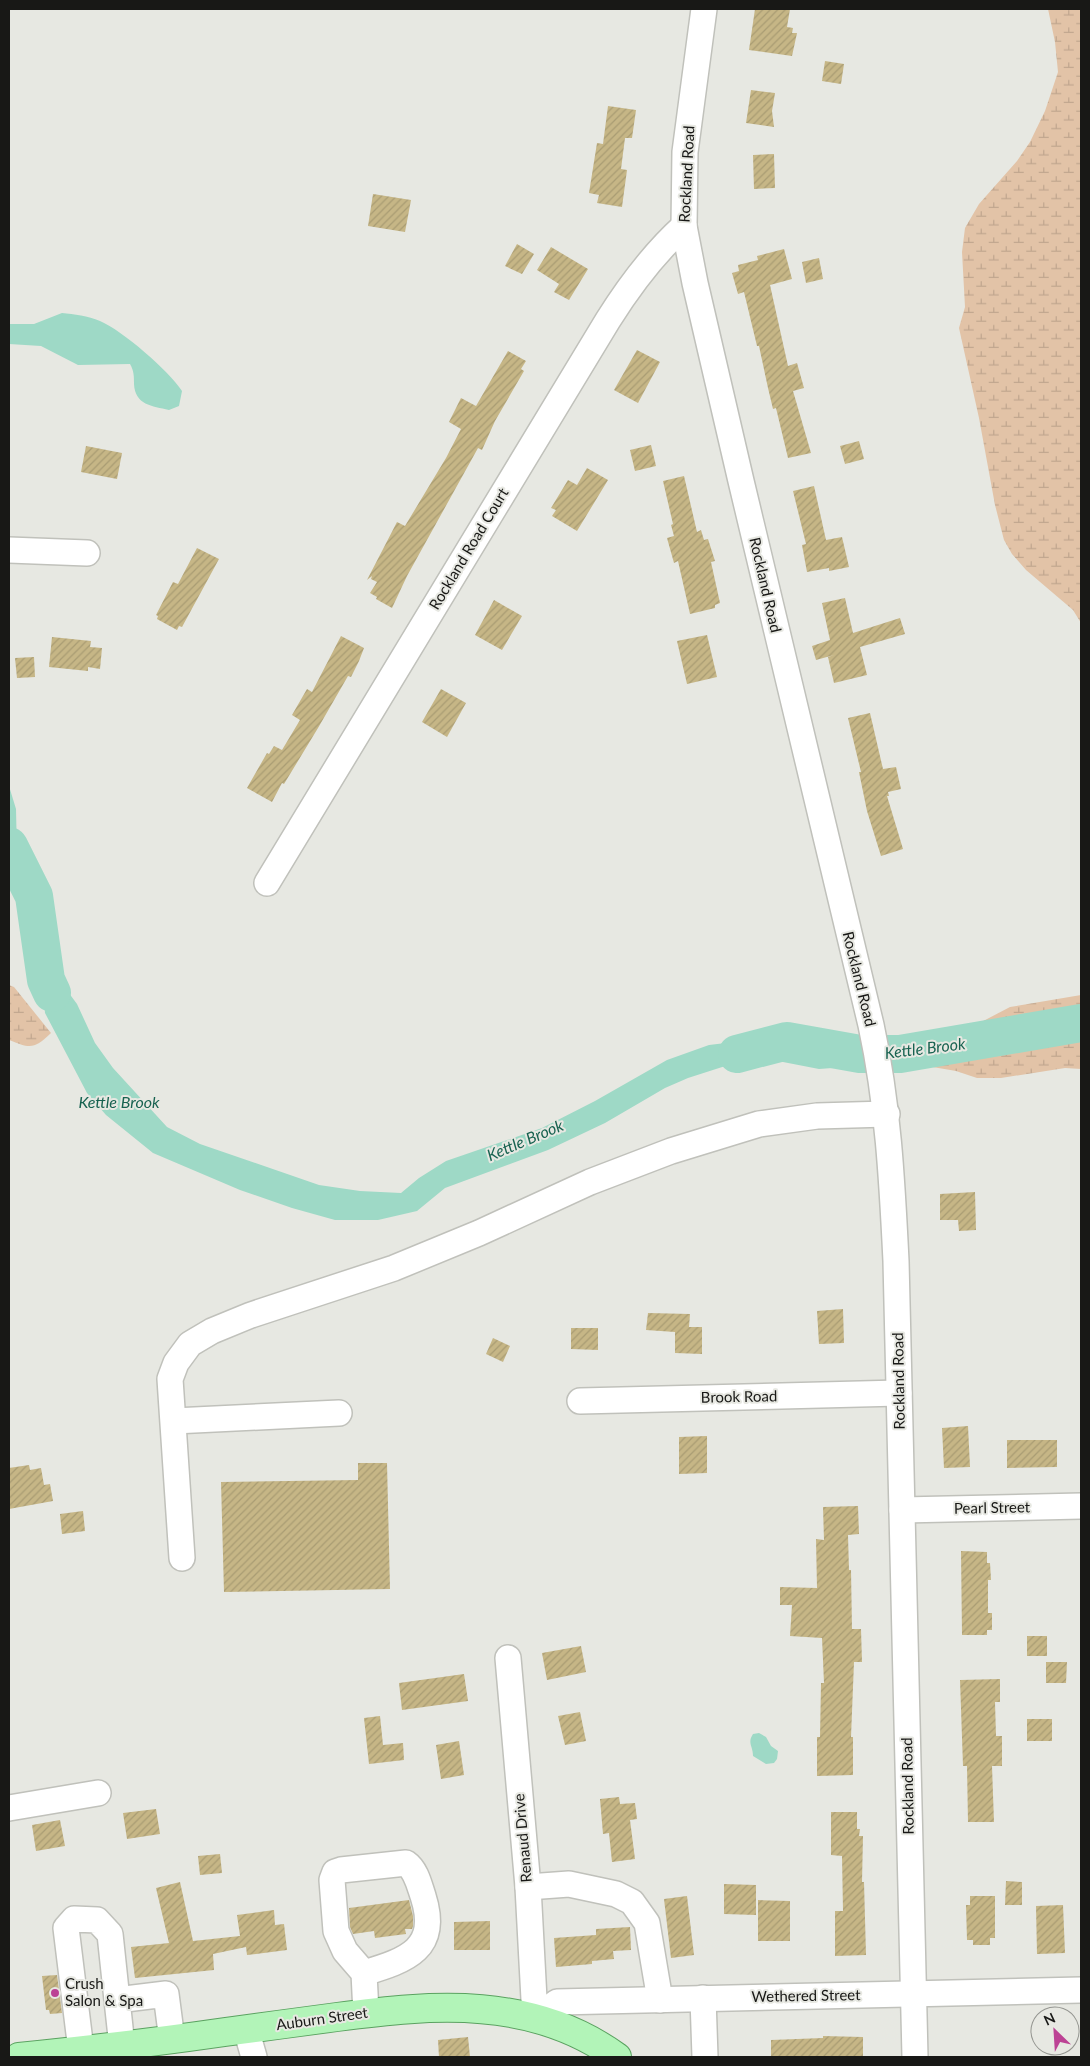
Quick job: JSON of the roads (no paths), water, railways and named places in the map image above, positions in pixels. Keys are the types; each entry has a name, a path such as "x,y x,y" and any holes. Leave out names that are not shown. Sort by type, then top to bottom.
{"main road":[{"name":"Auburn Street","path":"18,2057 172,2040 406,2008 451,2006 479,2008 535,2018 588,2040 617,2057"}],"street":[{"name":"Rockland Road","path":"704,9 685,152 684,226 694,283 878,1058 887,1114 896,1260 915,2057"},
{"name":"Rockland Road Court","path":"267,882 617,305 646,264 684,226"},
{"path":"9,550 88,553"},
{"path":"182,1558 170,1379 176,1363 190,1344 212,1331 252,1315 394,1268 479,1233 590,1182 671,1151 759,1124 817,1116 887,1114"},
{"name":"Brook Road","path":"580,1401 899,1393"},
{"path":"174,1422 339,1413"},
{"name":"Pearl Street","path":"902,1510 1081,1506"},
{"name":"Renaud Drive","path":"508,1658 528,1887 535,2018"},
{"path":"9,1808 98,1793"},
{"path":"364,1973 404,1959 419,1948 424,1940 427,1921 425,1904 416,1876 406,1862 341,1870 335,1872 332,1880 336,1931 346,1951 364,1973 366,2013"},
{"path":"528,1887 569,1884 616,1894 632,1902 647,1923 660,2000"},
{"path":"81,2050 66,1928 74,1919 97,1920 110,1934 122,2046"},
{"name":"Wethered Street","path":"535,2018 557,2002 1081,1990"},
{"path":"117,2000 166,1994 172,2040"},
{"path":"703,1998 705,2057"},
{"path":"246,2029 254,2057"}],"water":[{"path":"62,313 100,321 121,333 156,362 175,382 182,391 179,406 169,410 151,406 141,400 135,391 134,374 130,364 78,365 41,346 9,344 9,324 34,324"},
{"name":"Kettle Brook","path":"9,786 16,809 17,854 35,872 52,905 56,925 60,981 77,1004 95,1043 113,1068 167,1127 200,1144 319,1185 360,1191 401,1193 419,1178 446,1161 542,1128 595,1101 667,1060 709,1045 734,1042 780,1041 851,1052 891,1051 918,1044 921,1065 900,1063 819,1069 783,1062 744,1060 688,1078 665,1088 605,1123 548,1150 445,1188 417,1211 378,1220 335,1220 292,1208 240,1190 153,1153 106,1115 87,1093 45,1013 40,910 9,863"},
{"path":"759,1733 766,1737 771,1746 778,1751 777,1759 774,1763 766,1764 753,1756 750,1740 753,1734"}],"waterway":[{"name":"Kettle Brook","path":"9,846 34,896 46,980 52,993"},
{"name":"Kettle Brook","path":"737,1054 787,1041 860,1054 900,1054 1081,1023"}],"place":[{"name":"Crush Salon & Spa","path":"55,1993"}]}
